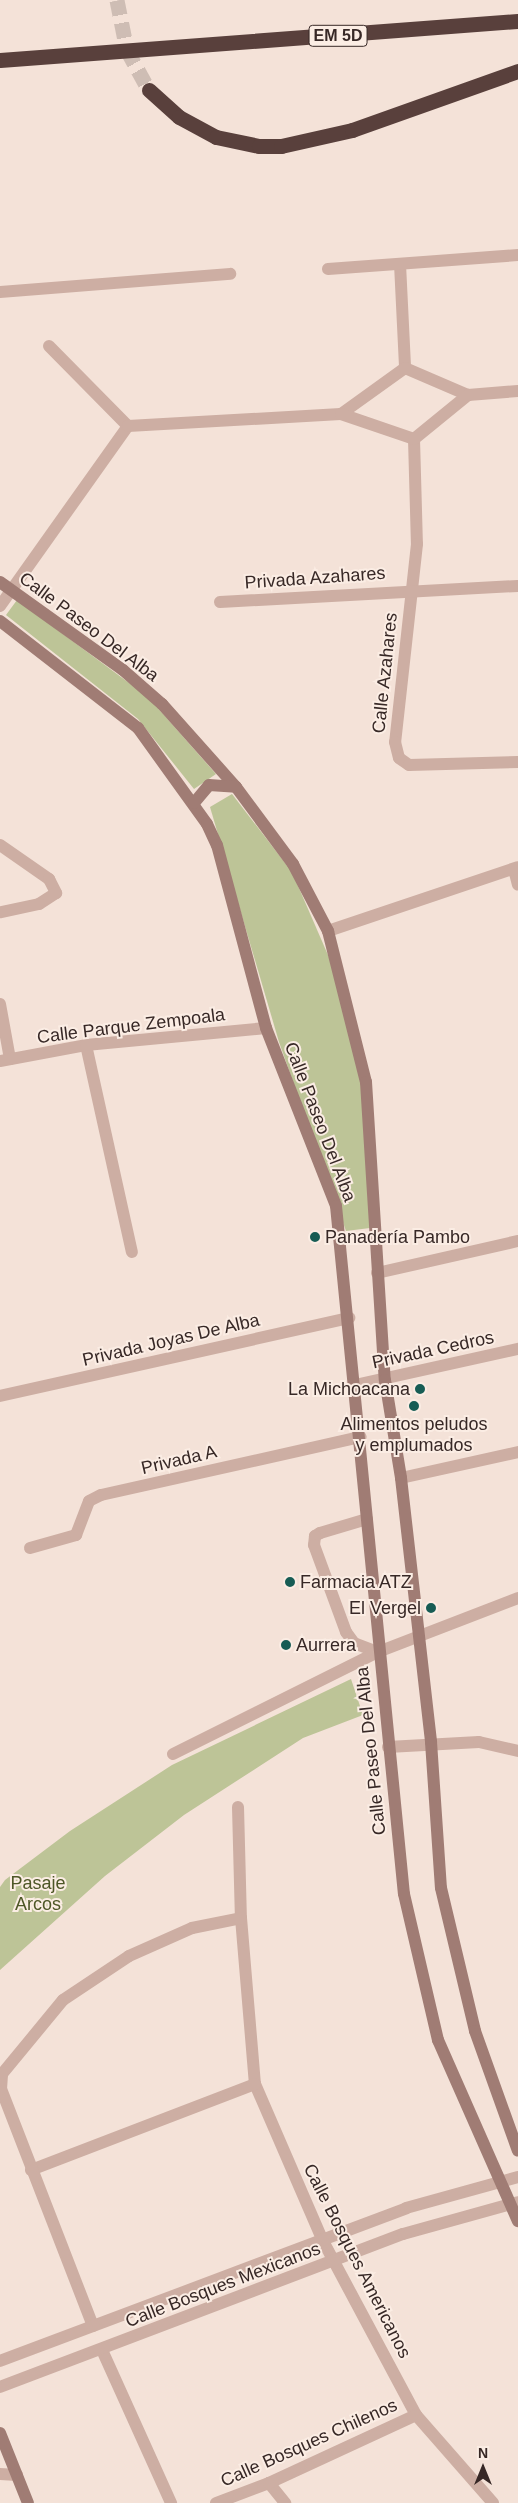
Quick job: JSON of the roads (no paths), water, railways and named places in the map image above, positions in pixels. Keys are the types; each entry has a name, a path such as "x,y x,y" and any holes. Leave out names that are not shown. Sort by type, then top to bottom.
{"highway":[{"name":"EM 5D","path":"0,60 518,21"},
{"path":"149,90 179,118 216,137 252,145 281,146 352,130 518,71"}],"street":[{"path":"328,269 518,255"},
{"path":"400,264 405,368"},
{"path":"0,292 230,274"},
{"path":"49,346 128,426 341,414 414,439 468,395"},
{"path":"405,368 468,395 518,391"},
{"path":"341,414 405,368"},
{"path":"0,606 128,426"},
{"name":"Calle Azahares","path":"414,439 417,544 396,742 399,758 409,765 518,762"},
{"name":"Calle Paseo Del Alba","path":"0,582 11,593 129,675 162,704 236,787 293,864 328,931 366,1082 385,1380 401,1478 431,1742 441,1888 475,2031 518,2151"},
{"name":"Calle Azahares","path":"412,589 518,586"},
{"name":"Privada Azahares","path":"220,602 412,589"},
{"name":"Calle Paseo Del Alba","path":"0,621 138,728 194,803 217,845 266,1028 336,1206 361,1437 378,1652 404,1894 438,2040 499,2184 513,2204 518,2221"},
{"path":"194,803 209,785 236,787"},
{"path":"0,845 49,879 56,893 39,904 0,912"},
{"path":"328,931 516,868 518,885"},
{"path":"0,1004 5,1060"},
{"name":"Calle Parque Zempoala","path":"5,1060 86,1045 266,1028"},
{"path":"86,1045 132,1252"},
{"path":"377,1273 518,1241"},
{"name":"Privada Joyas De Alba","path":"0,1396 349,1318"},
{"name":"Privada Cedros","path":"355,1385 385,1380 518,1349"},
{"name":"Privada A","path":"30,1548 76,1535 89,1501 101,1495 361,1437"},
{"path":"401,1478 518,1452"},
{"path":"367,1519 320,1533 315,1536 314,1545 346,1632 354,1643 378,1652"},
{"path":"173,1754 378,1652 518,1598"},
{"path":"388,1747 431,1742 479,1742 518,1751"},
{"name":"Calle Bosques Americanos","path":"238,1807 241,1918 256,2084 322,2239 416,2415 493,2503"},
{"path":"93,2326 1,2089 2,2074 11,2060 63,2000 129,1956 192,1928 241,1918"},
{"path":"31,2170 256,2084"},
{"name":"Calle Bosques Mexicanos","path":"0,2361 406,2208 499,2184 518,2177"},
{"name":"Calle Bosques Mexicanos","path":"0,2387 334,2262 403,2234 513,2204"},
{"path":"102,2350 171,2503"},
{"name":"Calle Bosques Chilenos","path":"216,2503 269,2483 416,2415"},
{"path":"0,2433 28,2503"},
{"path":"0,2474 17,2475"},
{"path":"269,2483 286,2503"}],"tunnel":[{"path":"117,0 127,50 149,90"}],"place":[{"name":"Panadería Pambo","path":"315,1237"},
{"name":"La Michoacana","path":"420,1389"},
{"name":"Alimentos peludos y emplumados","path":"414,1406"},
{"name":"Farmacia ATZ","path":"290,1582"},
{"name":"El Vergel","path":"431,1608"},
{"name":"Aurrera","path":"286,1645"}],"park label":[{"name":"Pasaje Arcos","path":"38,1894"}]}
